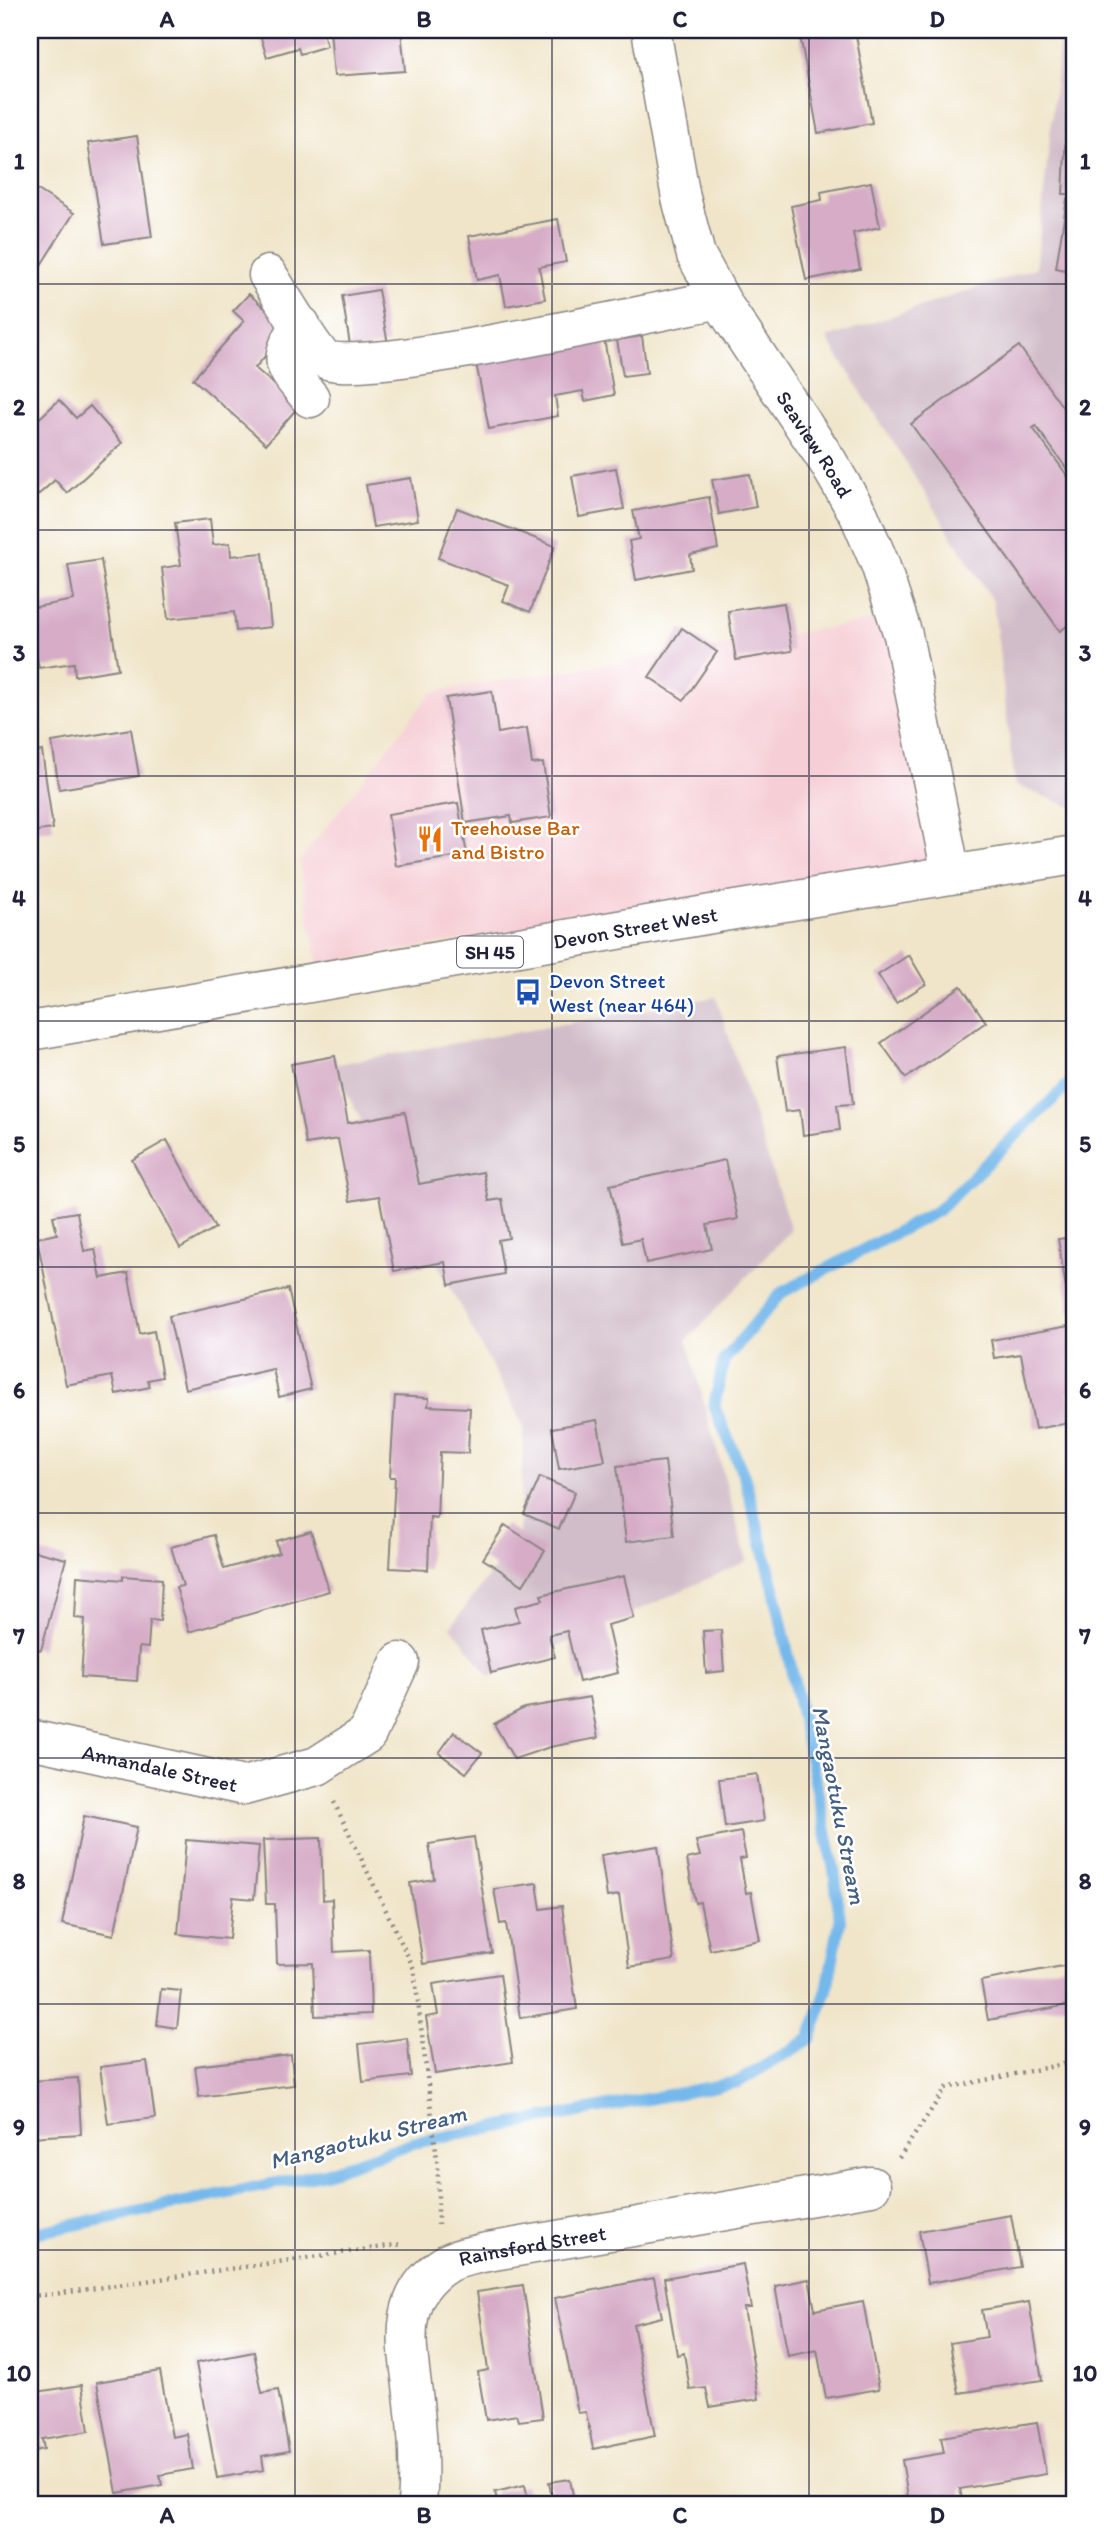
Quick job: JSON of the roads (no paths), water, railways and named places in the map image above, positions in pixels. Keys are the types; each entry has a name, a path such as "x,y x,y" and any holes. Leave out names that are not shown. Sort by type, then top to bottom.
{"street":[{"name":"Seaview Road","path":"651,30 681,198 696,255 720,299 828,462 859,515 880,564 903,635 951,873"},
{"path":"268,275 322,358 339,363 434,354 720,299"},
{"path":"301,325 286,347 284,359 288,371 310,398"},
{"name":"Devon Street West","path":"30,1031 951,873 1074,855"},
{"name":"Annandale Street","path":"30,1739 244,1786 317,1766 367,1734 400,1662"},
{"name":"Rainsford Street","path":"416,2504 419,2472 418,2429 406,2341 407,2329 414,2298 442,2251 482,2253 871,2186"}],"waterway":[{"name":"Mangaotuku Stream","path":"30,2234 325,2173 412,2143 738,2082 810,2039 827,1990 840,1921 834,1869 774,1588 744,1476 714,1406 724,1360 781,1293 937,1211 1074,1079"}],"place":[{"name":"Treehouse Bar and Bistro","path":"430,839"},
{"name":"Devon Street West (near 464)","path":"528,992"}]}
